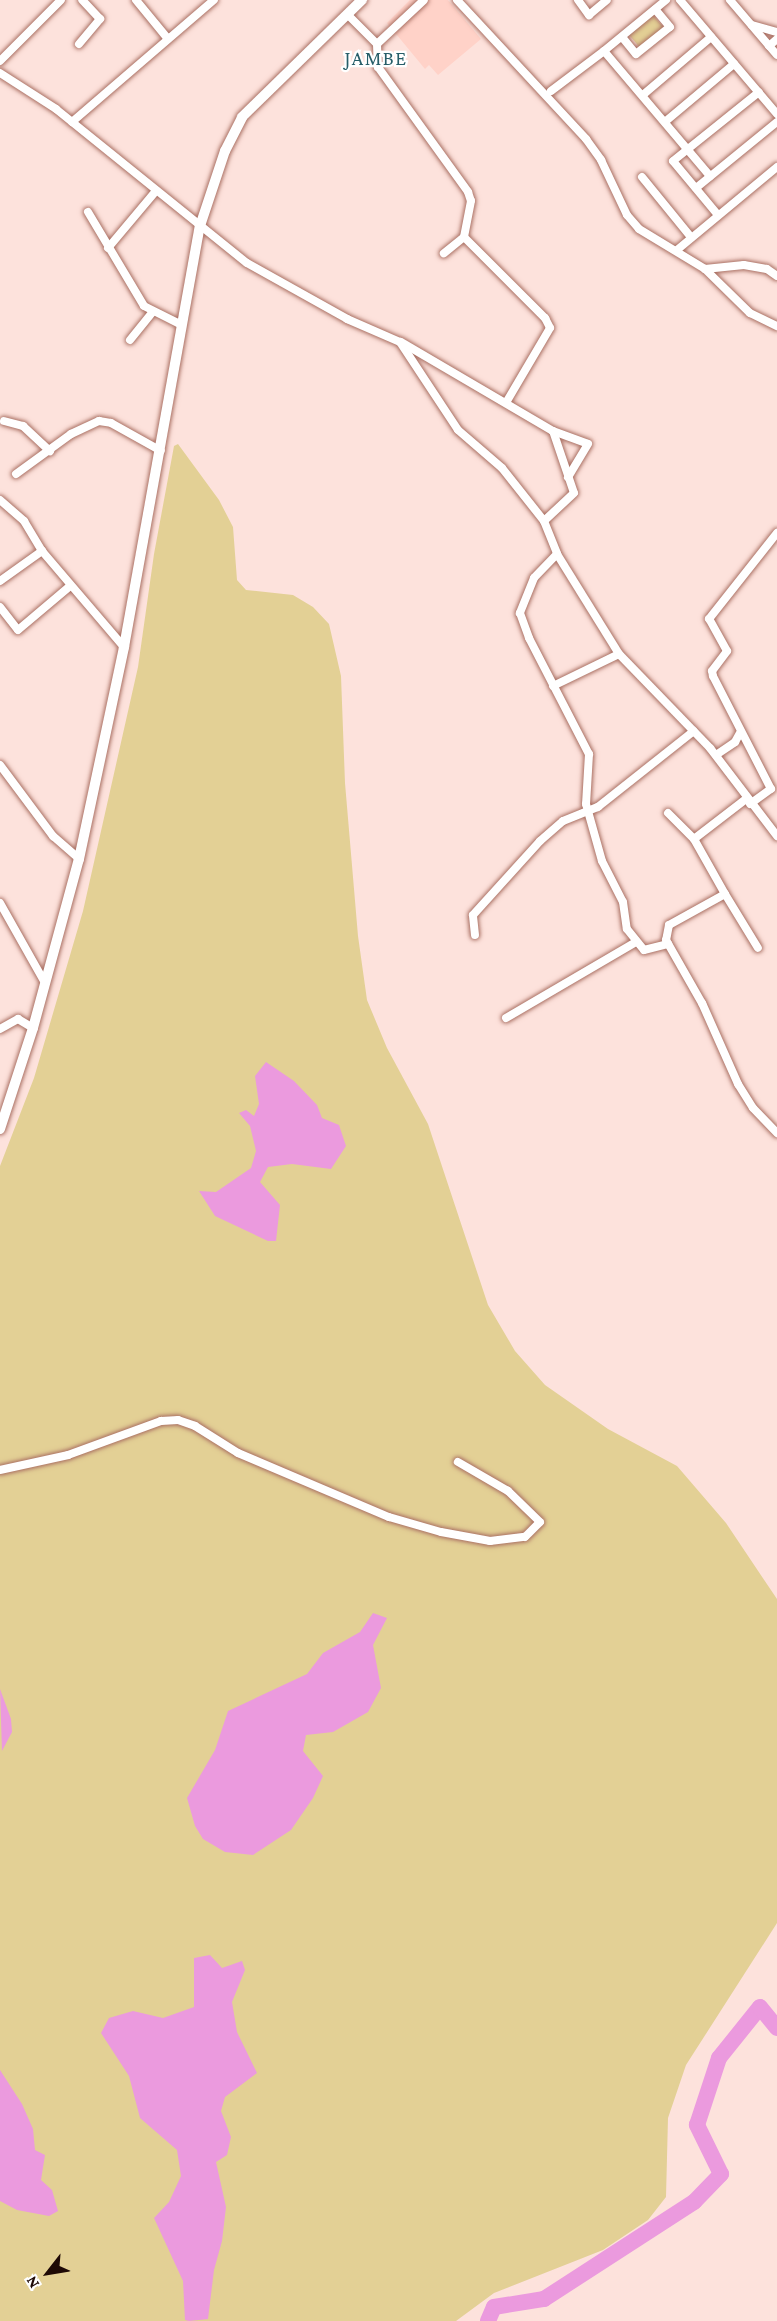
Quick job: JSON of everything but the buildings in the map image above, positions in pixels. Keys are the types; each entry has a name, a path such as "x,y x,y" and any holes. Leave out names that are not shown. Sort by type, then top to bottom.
{"street":[{"path":"0,60 61,0"},
{"path":"79,44 100,19 82,0"},
{"path":"136,0 168,39"},
{"path":"72,122 214,0"},
{"path":"0,1129 33,1028 79,859 124,647 200,226 225,151 242,117 362,0"},
{"path":"377,44 424,0"},
{"path":"457,0 586,139 601,160 627,215 639,229 705,269 750,313 777,326"},
{"path":"578,0 589,15 607,0"},
{"path":"551,90 622,37 666,0"},
{"path":"680,0 777,114"},
{"path":"730,0 777,55"},
{"path":"622,37 636,54 669,27 655,9"},
{"path":"348,15 377,44 378,67 468,192 471,201 464,237 444,253"},
{"path":"752,25 777,32"},
{"path":"644,94 711,37"},
{"path":"769,46 777,39"},
{"path":"604,51 644,94 710,176"},
{"path":"666,121 734,64"},
{"path":"0,74 72,122 155,192 247,263 297,292 400,342 507,401 553,431 588,444 568,477"},
{"path":"718,215 673,161 759,92"},
{"path":"696,188 777,122"},
{"path":"677,250 777,167"},
{"path":"642,177 691,237"},
{"path":"108,249 155,192"},
{"path":"88,212 137,297 152,314 182,325"},
{"path":"464,237 545,318 550,328 507,401"},
{"path":"705,269 744,265 767,269 777,276"},
{"path":"130,340 152,314"},
{"path":"400,342 458,430 502,468 544,521 557,554 619,654 716,755 748,801 777,836"},
{"path":"4,421 23,426 50,451"},
{"path":"16,474 71,434 99,421 111,423 161,451"},
{"path":"544,521 573,498 553,431"},
{"path":"0,500 24,521 42,551 124,647"},
{"path":"694,839 748,801 771,789 740,733 713,676 712,671 727,651 709,619 777,532"},
{"path":"0,581 42,551"},
{"path":"557,554 534,578 520,613 553,686 589,754 588,811 602,861 621,896 627,929 636,942 651,950 668,944"},
{"path":"0,607 18,630 70,586"},
{"path":"553,686 619,654"},
{"path":"475,935 472,919 476,911 563,821 598,807 694,731"},
{"path":"716,755 735,742 740,733"},
{"path":"0,765 53,837 79,859"},
{"path":"668,813 694,839 758,948"},
{"path":"725,894 669,925 668,944 702,1003 738,1084 753,1108 777,1132"},
{"path":"0,903 44,981"},
{"path":"506,1018 636,942"},
{"path":"0,1029 18,1019 33,1028"},
{"path":"0,1470 68,1455 161,1421 178,1420 195,1426 249,1457 389,1517 431,1529 490,1541 525,1537 540,1522 508,1491 458,1462"}],"shaded area":[{"path":"410,0 448,0 481,39 438,75 429,65 425,69 387,23"},
{"path":"653,15 664,28 640,48 629,35"},
{"path":"178,444 219,500 233,527 237,580 246,590 293,595 313,607 329,624 341,676 345,783 358,936 367,1000 387,1048 428,1124 488,1305 515,1351 545,1385 608,1429 677,1466 726,1523 777,1599 777,1923 686,2065 668,2118 666,2197 648,2220 603,2250 494,2293 456,2321 0,2321 0,1166 34,1078 83,911 138,667 154,554 174,446"},
{"path":"266,1062 294,1081 317,1105 322,1118 339,1125 346,1146 331,1169 292,1164 268,1167 260,1182 280,1205 276,1241 268,1241 215,1216 199,1191 216,1192 251,1168 256,1151 250,1126 239,1113 246,1110 254,1116 259,1104 255,1076"},
{"path":"373,1613 387,1618 373,1645 381,1688 368,1712 333,1732 306,1735 303,1751 323,1776 313,1798 291,1830 253,1855 225,1852 203,1839 195,1826 187,1798 215,1750 228,1711 307,1674 323,1653 360,1632"},
{"path":"0,1689 11,1719 12,1732 2,1751"},
{"path":"210,1955 222,1968 242,1961 245,1970 232,2002 237,2032 257,2073 225,2097 221,2111 231,2137 227,2155 216,2162 226,2207 222,2241 214,2270 208,2319 189,2321 185,2320 183,2281 154,2218 169,2202 181,2176 177,2150 140,2118 129,2076 101,2033 109,2018 133,2011 163,2018 194,2007 194,1958"},
{"path":"0,2070 22,2104 33,2129 35,2150 45,2155 41,2180 52,2190 58,2211 49,2216 17,2210 0,2201"}],"waterway":[{"path":"488,2321 494,2307 544,2299 694,2202 721,2174 697,2125 719,2058 760,2007 777,2028"}],"district":[{"name":"JAMBE","path":"376,58"}]}
